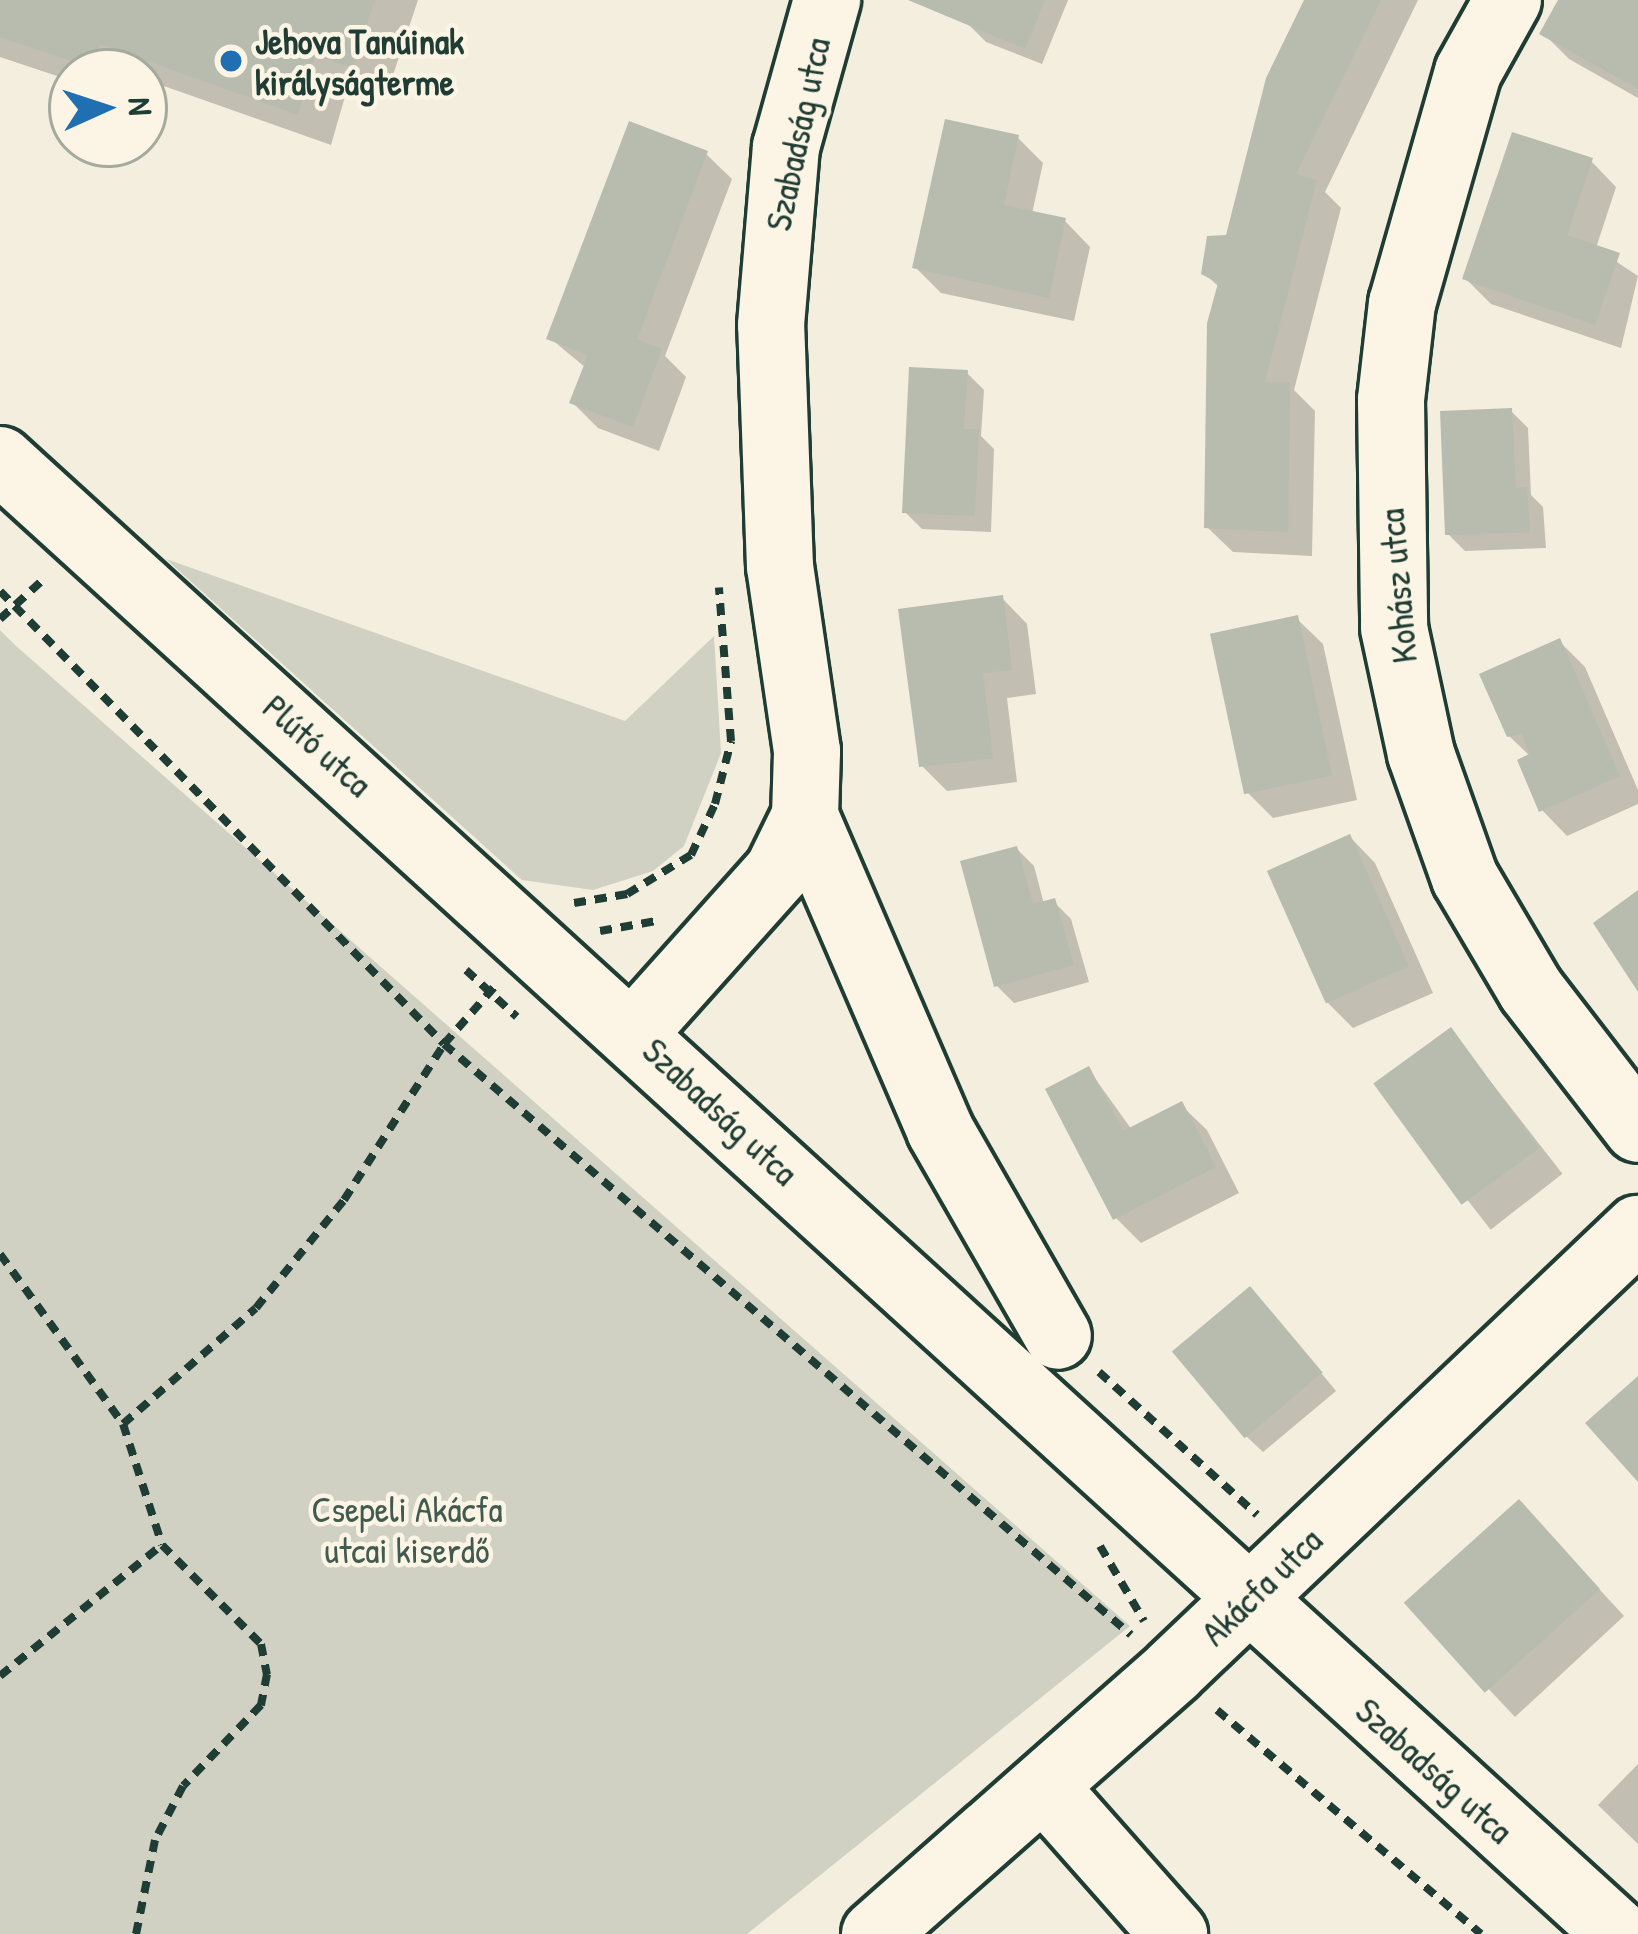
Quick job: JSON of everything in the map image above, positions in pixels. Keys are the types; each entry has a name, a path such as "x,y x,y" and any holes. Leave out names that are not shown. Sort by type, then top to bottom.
{"street":[{"name":"Szabadság utca","path":"827,0 786,147 771,325 780,567 807,751 806,816 778,872 635,1031 1245,1600 1618,1934"},
{"name":"Kohász utca","path":"1508,0 1468,72 1402,303 1391,400 1394,628 1421,754 1465,878 1531,990 1638,1129"},
{"name":"Plútó utca","path":"0,460 635,1031"},
{"path":"806,816 940,1130 1058,1336"},
{"name":"Akácfa utca","path":"875,1934 1173,1671 1638,1229"},
{"path":"1045,1788 1174,1934"}],"path":[{"path":"504,1005 540,945 555,907 627,894 691,855 731,741 718,568"},
{"path":"0,591 444,1044 1481,1934"},
{"path":"122,1424 256,1309 344,1200 444,1044 540,945 576,933 668,918"},
{"path":"0,1254 122,1424 162,1545 260,1644 267,1674 261,1705 183,1786 155,1840 136,1934"},
{"path":"1058,1336 1297,1551"},
{"path":"0,1676 162,1545"}],"green space":[{"path":"166,559 625,721 714,636 721,753 684,846 653,871 593,890 522,880"},
{"name":"Csepeli Akácfa utcai kiserdő","path":"0,630 1130,1626 747,1934 0,1934"}],"building":[{"name":"Jehova Tanúinak királyságterme","path":"0,0 375,0 352,68 315,55 298,115 168,68 168,48 100,44 98,48 48,48 48,53 0,37"},
{"path":"908,0 1045,0 1025,49"},
{"path":"1304,0 1381,0 1296,174 1317,180 1265,382 1290,382 1288,532 1204,528 1207,323 1218,283 1201,274 1207,236 1226,235 1266,78"},
{"path":"1558,0 1638,0 1638,89 1539,34"},
{"path":"945,119 1019,135 1004,205 1066,218 1049,298 912,268"},
{"path":"629,121 708,151 637,339 662,349 633,427 569,403 588,355 546,339"},
{"path":"1512,132 1593,158 1567,235 1620,253 1595,325 1462,279"},
{"path":"909,367 968,370 964,429 979,429 975,516 902,513"},
{"path":"1512,408 1516,488 1527,487 1530,532 1445,535 1440,411"},
{"path":"1003,595 1012,670 983,673 993,758 919,767 898,609"},
{"path":"1298,615 1332,775 1244,794 1210,634"},
{"path":"1560,638 1620,776 1539,812 1517,760 1529,754 1522,734 1507,737 1479,674"},
{"path":"1350,834 1409,966 1326,1003 1267,871"},
{"path":"1017,846 1033,904 1055,898 1074,965 994,987 960,861"},
{"path":"1638,890 1638,992 1593,923"},
{"path":"1451,1027 1539,1148 1462,1205 1373,1083"},
{"path":"1089,1066 1123,1131 1182,1101 1216,1167 1113,1220 1045,1089"},
{"path":"1250,1286 1323,1373 1244,1438 1172,1352"},
{"path":"1638,1376 1638,1482 1585,1423"},
{"path":"1519,1499 1600,1589 1485,1693 1404,1603"}],"place":[{"name":"Jehova Tanúinak királyságterme","path":"231,61"}]}
